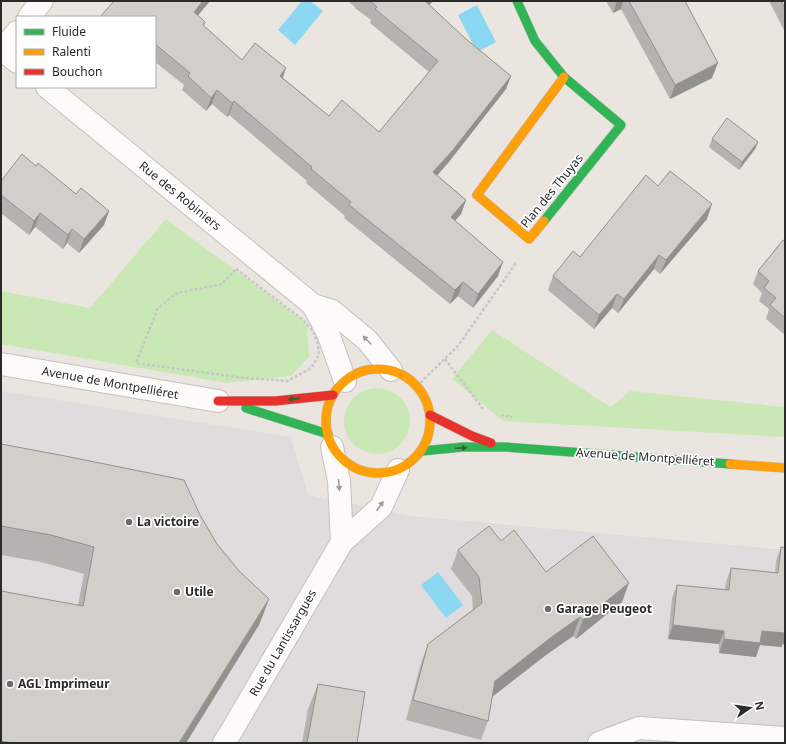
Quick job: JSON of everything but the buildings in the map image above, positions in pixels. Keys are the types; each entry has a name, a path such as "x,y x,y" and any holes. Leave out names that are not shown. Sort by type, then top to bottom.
{"street":[{"path":"30,16 42,1"},
{"path":"518,1 535,41 564,77"},
{"path":"7,54 16,34"},
{"name":"Plan des Thuyas","path":"564,77 621,125 529,239 477,195 564,77"},
{"name":"Rue des Robiniers","path":"48,88 314,305 332,311 367,340 391,370"},
{"name":"Rue des Robiniers","path":"314,305 328,333 339,388"},
{"name":"Avenue de Montpelliéret","path":"1,364 218,401 273,416 330,441"},
{"path":"330,441 342,459 354,468 368,473 383,474 398,470 411,462 422,451 428,440 430,415 426,400 418,386 405,376 391,370 375,369 359,372 339,388 328,407 326,421 330,441 339,481 342,542"},
{"name":"Avenue de Montpelliéret","path":"218,401 275,401 339,388"},
{"name":"Avenue de Montpelliéret","path":"430,415 472,436 506,447"},
{"name":"Avenue de Montpelliéret","path":"422,451 463,447 506,447 785,468"},
{"name":"Rue du Lantissargues","path":"224,743 342,542 380,507 398,470"},
{"path":"599,743 639,728 785,738"}],"path":[{"path":"418,386 458,346 525,252 529,239"},
{"path":"236,269 302,319 313,331 318,344 319,355 311,368 288,381 232,376 136,363 158,308 177,293 222,284 236,269"},
{"path":"445,358 486,412"},
{"path":"501,415 517,418"}],"shaded area":[{"path":"1,391 291,437 308,495 411,516 785,550 785,743 1,743"}],"green space":[{"path":"166,219 307,324 309,357 291,376 227,383 1,344 1,291 90,308"},
{"path":"492,330 610,407 630,391 785,407 785,437 503,421 452,379"},
{"path":"377,388 389,391 400,398 407,409 410,421 407,433 400,444 389,451 377,454 365,451 354,444 347,433 344,421 347,409 354,398 365,391"}],"water":[{"path":"302,1 310,1 323,11 295,45 278,30"},
{"path":"477,5 496,42 477,52 458,15"},
{"path":"438,572 463,605 446,618 421,585"}],"traffic: fast":[{"path":"517,1 535,41 564,77 621,125 544,221"},
{"path":"246,408 328,434"},
{"path":"422,451 463,447 506,447 730,464"}],"traffic: slow":[{"path":"544,221 529,239 477,195 564,77"},
{"path":"378,369 398,373 415,384 426,401 430,421 426,441 415,458 398,469 378,473 358,469 341,458 330,441 326,421 330,401 341,384 358,373 378,369"},
{"path":"730,464 785,468"}],"traffic: jam":[{"path":"218,401 275,401 333,395"},
{"path":"430,415 472,436 491,443"}],"place":[{"name":"La victoire","path":"129,522"},
{"name":"Utile","path":"177,592"},
{"name":"Garage Peugeot","path":"548,609"},
{"name":"AGL Imprimeur","path":"10,684"}]}
